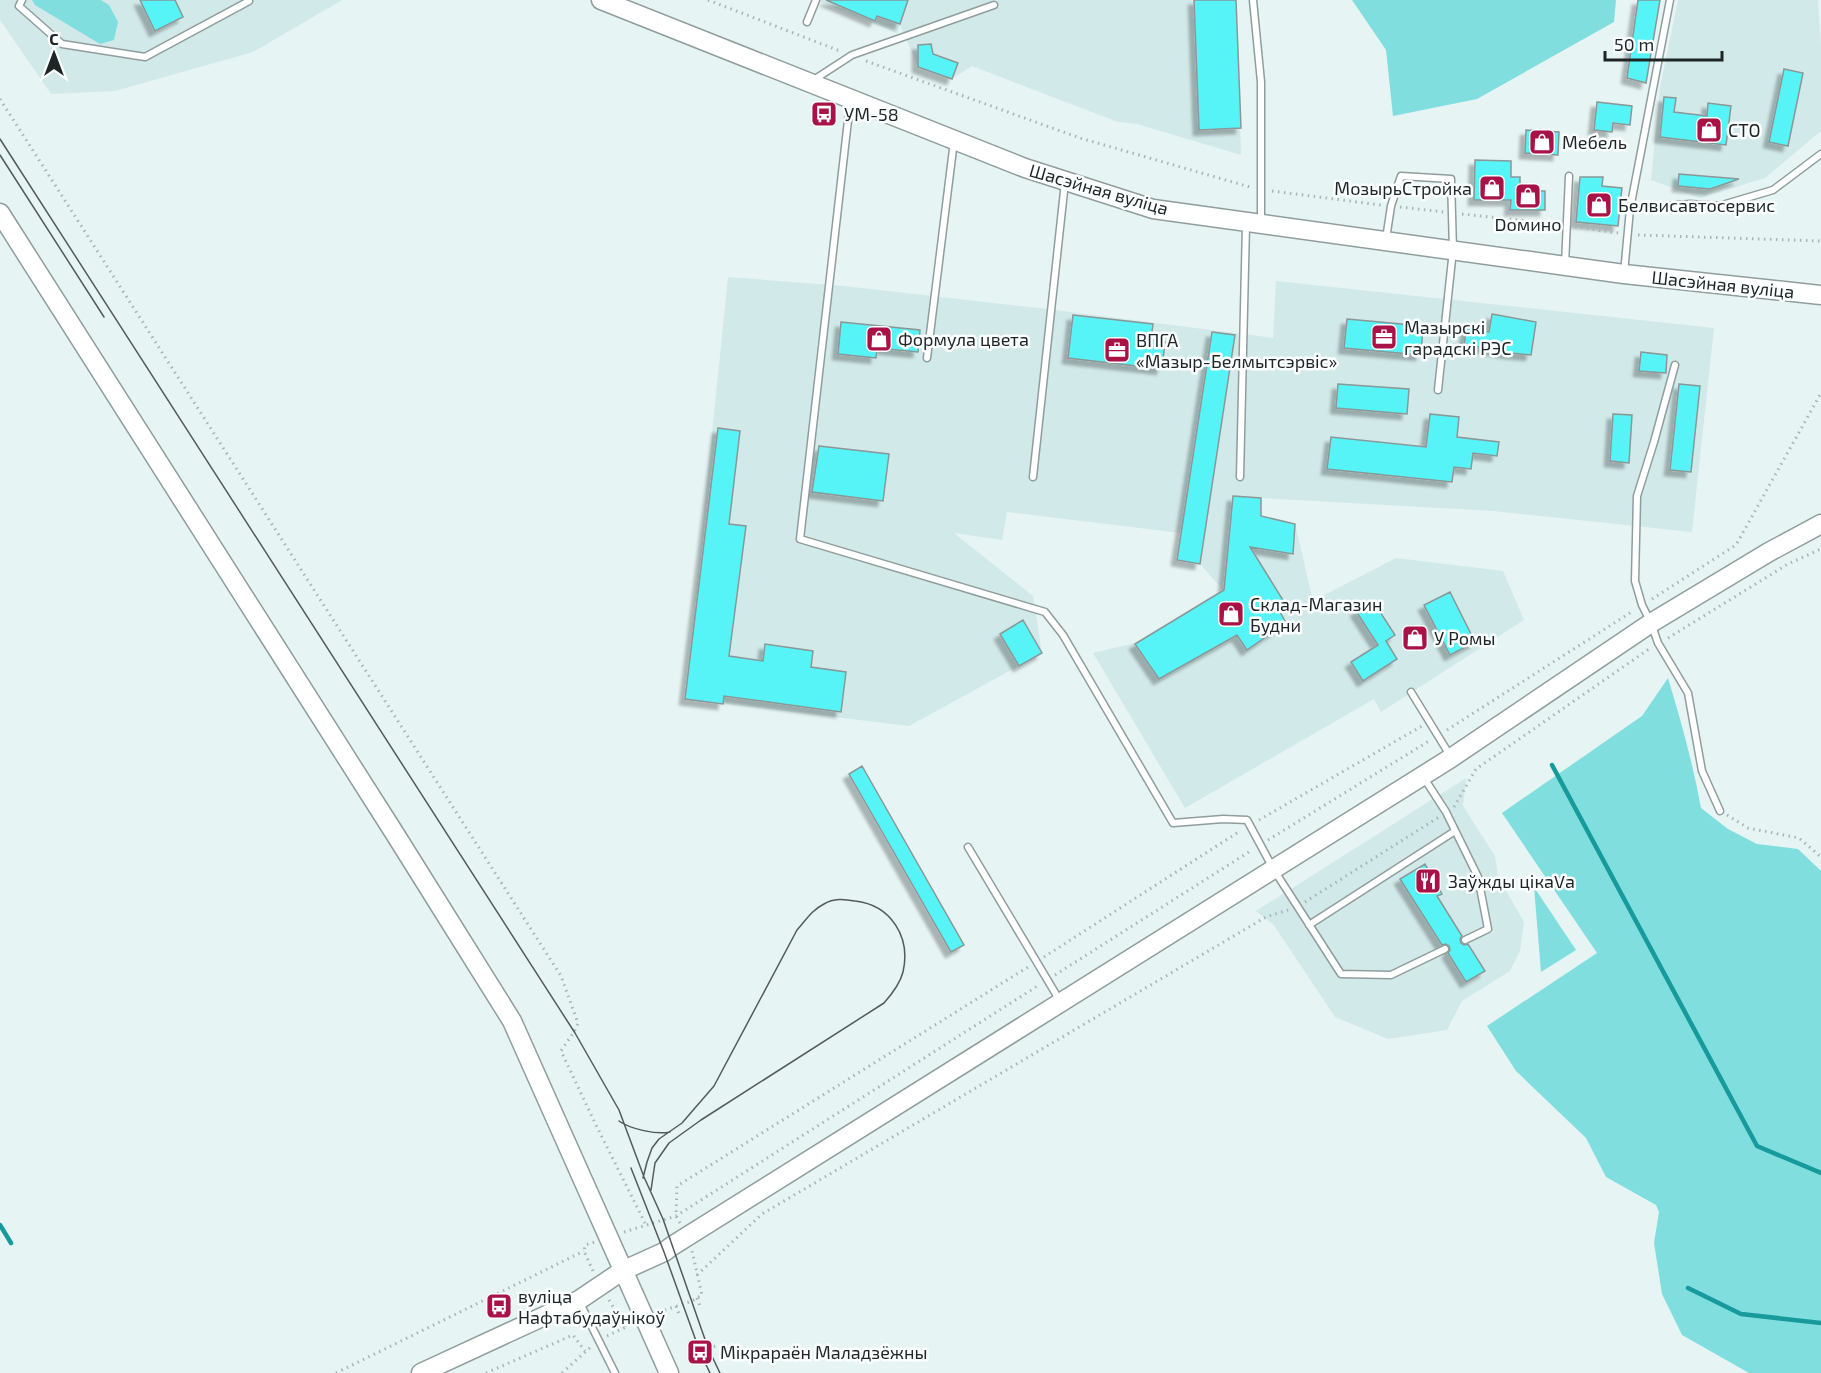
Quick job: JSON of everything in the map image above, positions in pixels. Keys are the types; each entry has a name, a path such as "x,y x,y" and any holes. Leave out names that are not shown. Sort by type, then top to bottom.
{"main road":[{"name":"Шасэйная вуліца","path":"601,0 1025,168 1153,209 1624,274 1821,295"},
{"path":"0,213 512,1021 669,1373"},
{"path":"421,1373 579,1300 622,1271 664,1252 1451,758 1651,623 1769,552 1821,524"}],"lane":[{"path":"22,0 19,6 62,44 145,57 249,0"},
{"path":"807,22 816,0"},
{"path":"1240,477 1261,82 1253,0"},
{"path":"1624,274 1630,209 1670,0"},
{"path":"809,83 852,56 994,5"},
{"path":"850,99 800,539 1045,612 1064,635 1173,823 1223,819 1247,820 1274,870 1341,974 1391,975 1445,949"},
{"path":"927,358 954,140"},
{"path":"1630,209 1690,204 1719,206 1773,190 1821,154"},
{"path":"1386,241 1391,206 1401,176 1451,179 1453,250 1438,390"},
{"path":"1565,266 1569,176"},
{"path":"1033,477 1065,181"},
{"path":"1675,365 1637,496 1635,581 1658,644 1688,693 1702,771 1720,811"},
{"path":"1411,692 1451,758"},
{"path":"1423,775 1446,812 1478,877 1488,929 1465,940"},
{"path":"1309,925 1455,831"},
{"path":"968,847 1061,1002"},
{"path":"579,1300 615,1373"}],"path":[{"path":"0,99 561,976 578,1023 561,1051 646,1225"},
{"path":"585,1245 676,1216 1736,545 1821,393"},
{"path":"698,1275 762,1214 1266,917 1297,907 1446,812 1455,806 1476,769 1635,657 1788,564 1821,549"},
{"path":"1720,811 1748,828 1799,838 1821,856"},
{"path":"336,1373 584,1251"},
{"path":"698,1298 700,1306"},
{"path":"676,1306 679,1314"},
{"path":"486,1373 573,1335 585,1352"},
{"path":"708,1348 716,1346"},
{"path":"694,1354 700,1352"}],"shaded area":[{"path":"0,0 342,0 253,52 115,91 51,94 0,20"},
{"path":"32,0 101,0 109,5 118,22 114,40 100,44 35,5"},
{"path":"816,0 1236,0 1241,155 1137,124 1118,122 972,66 952,79 918,67 900,25 897,33"},
{"path":"1352,0 1616,0 1614,22 1477,99 1393,116 1386,50"},
{"path":"1678,0 1818,0 1821,46 1821,131 1765,178 1700,198 1651,180 1660,87"},
{"path":"728,277 844,286 1273,338 1276,281 1714,328 1692,532 1493,511 1261,498 1261,516 1295,524 1313,601 1396,558 1503,571 1524,620 1381,712 1374,699 1185,808 1093,653 1135,643 1223,590 1200,564 1177,560 1181,533 1007,512 1002,540 954,533 1033,596 1042,653 909,726 685,699"},
{"path":"1668,678 1701,808 1728,829 1757,844 1798,849 1821,871 1821,1373 1749,1373 1682,1335 1662,1294 1654,1243 1659,1212 1656,1205 1606,1177 1586,1138 1516,1071 1487,1026 1597,953 1502,813 1642,716"},
{"path":"1466,778 1463,806 1495,856 1498,877 1524,922 1520,951 1510,971 1462,1001 1447,1030 1388,1039 1335,1017 1273,924 1256,911"},
{"path":"1534,887 1576,950 1541,972"}],"building":[{"path":"140,0 175,0 183,17 155,31"},
{"path":"826,0 908,0 900,24 877,16 875,21"},
{"path":"1194,0 1236,0 1241,128 1199,130"},
{"path":"1638,0 1660,0 1646,83 1627,78"},
{"path":"931,44 933,54 958,63 952,79 918,67 918,45"},
{"path":"1784,69 1803,73 1788,146 1769,142"},
{"path":"1664,97 1676,98 1674,112 1707,116 1708,103 1731,106 1726,145 1660,137"},
{"path":"1597,102 1632,106 1630,125 1613,123 1612,132 1594,130"},
{"name":"Мебель","path":"1526,130 1559,132 1558,155 1525,153"},
{"name":"МозырьСтройка","path":"1475,160 1511,161 1511,177 1520,177 1520,191 1545,191 1545,210 1510,210 1511,200 1474,200"},
{"path":"1679,174 1739,179 1710,189 1678,186"},
{"name":"Белвисавтосервис","path":"1580,177 1603,177 1602,186 1622,188 1618,226 1576,222"},
{"path":"1492,314 1536,322 1531,355 1464,344 1467,328 1489,332"},
{"name":"ВПГА «Мазыр-Белмытсэрвіс»","path":"1073,315 1153,324 1151,340 1165,342 1162,369 1068,358"},
{"name":"Мазырскі гарадскі РЭС","path":"1347,319 1423,326 1421,355 1344,348"},
{"name":"Формула цвета","path":"841,322 920,330 918,352 877,348 876,358 838,354"},
{"path":"1212,332 1235,335 1200,564 1177,560"},
{"path":"1641,352 1667,355 1666,373 1639,371"},
{"path":"1338,384 1409,389 1407,414 1336,408"},
{"path":"1679,384 1700,386 1691,472 1670,470"},
{"path":"1430,414 1459,417 1457,437 1499,442 1497,456 1473,453 1471,469 1454,467 1452,482 1327,469 1331,437 1426,447"},
{"path":"1613,414 1632,415 1629,463 1610,461"},
{"path":"718,428 740,431 729,524 746,526 729,656 763,661 765,644 813,651 811,667 846,672 841,712 724,696 723,704 685,699"},
{"path":"819,446 889,454 883,501 812,492"},
{"path":"1233,496 1261,498 1261,516 1295,524 1293,554 1250,547 1286,605 1279,610 1286,623 1247,650 1237,635 1159,679 1135,644 1224,590"},
{"path":"1450,592 1475,642 1450,655 1424,605"},
{"path":"1373,601 1395,635 1386,641 1397,659 1363,681 1351,662 1378,645 1356,611"},
{"path":"1023,620 1042,653 1019,666 1000,634"},
{"path":"862,766 964,945 951,952 849,774"},
{"path":"1425,864 1442,894 1437,896 1462,936 1461,943 1468,944 1485,971 1466,982 1448,953 1449,946 1442,945 1400,879"}],"waterway":[{"path":"1552,765 1757,1146 1821,1173"},
{"path":"0,1225 11,1243"},
{"path":"1688,1288 1741,1314 1821,1323"}],"tram line":[{"path":"0,139 575,1033 619,1110 644,1177 663,1219 708,1348 720,1373"},
{"path":"0,155 104,317"},
{"path":"643,1178 652,1148 659,1139 682,1123 714,1086 797,930 809,916 828,902 843,899 868,904 888,916 901,935 905,959 900,981 887,1000 669,1143 655,1163 651,1190"},
{"path":"619,1121 644,1131 670,1132"},
{"path":"631,1168 710,1373"}],"place":[{"name":"УМ-58","path":"824,114"},
{"name":"СТО","path":"1709,130"},
{"name":"Мебель","path":"1542,142"},
{"name":"МозырьСтройка","path":"1492,188"},
{"name":"Dомино","path":"1528,196"},
{"name":"Белвисавтосервис","path":"1599,205"},
{"name":"Мазырскі гарадскі РЭС","path":"1384,337"},
{"name":"Формула цвета","path":"879,339"},
{"name":"ВПГА «Мазыр-Белмытсэрвіс»","path":"1117,350"},
{"name":"Склад-Магазин Будни","path":"1231,614"},
{"name":"У Ромы","path":"1415,638"},
{"name":"Заўжды цікаVа","path":"1428,881"},
{"name":"вуліца Нафтабудаўнікоў","path":"499,1306"},
{"name":"Мікрараён Маладзёжны","path":"700,1352"}]}
